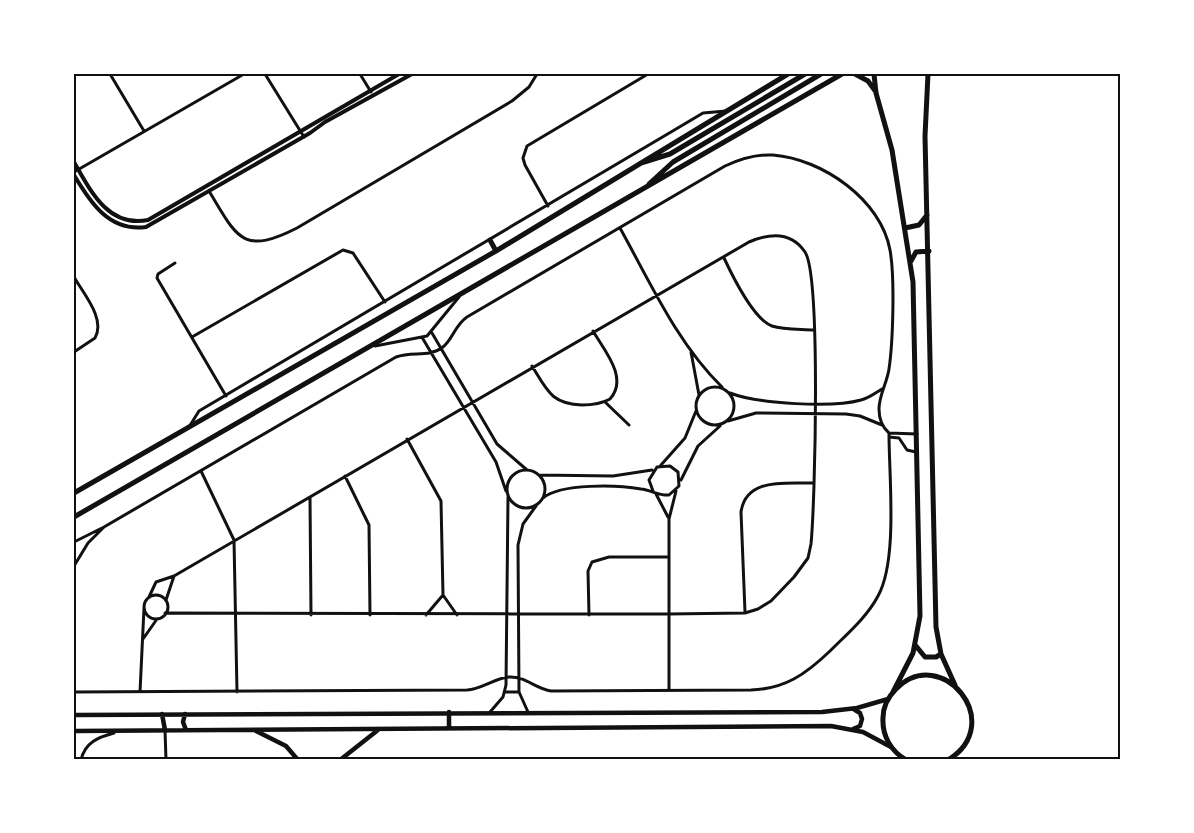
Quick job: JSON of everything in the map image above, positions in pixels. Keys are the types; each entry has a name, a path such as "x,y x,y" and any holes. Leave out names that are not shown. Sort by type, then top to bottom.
{"main road":[{"path":"75,492 187,431 496,251 787,74"},
{"path":"638,164 663,157 805,74"},
{"path":"646,188 673,162 821,74"},
{"path":"74,517 842,74"},
{"path":"855,74 868,81 876,93"},
{"path":"874,74 876,93 892,150 910,264 914,304 918,434 920,606 916,644 893,692"},
{"path":"928,74 925,136 936,627 941,654 955,685 968,702 972,716 970,731 955,759"},
{"path":"905,228 919,225 928,213"},
{"path":"490,240 496,251"},
{"path":"910,264 916,252 929,251"},
{"path":"916,644 920,654 925,657 930,658 941,654"},
{"path":"893,749 885,736 882,721 888,698 893,692 906,681 921,676 942,678 955,685"},
{"path":"74,715 822,712 851,709 888,698"},
{"path":"74,731 448,728 850,729 858,727 862,719 860,713 851,709"},
{"path":"448,728 449,712"},
{"path":"162,714 165,730"},
{"path":"185,714 183,722 186,730"},
{"path":"340,759 380,729"},
{"path":"850,729 871,735 905,759"},
{"path":"253,730 286,746 298,759"},
{"path":"948,759 960,751"}],"street":[{"path":"110,74 144,131"},
{"path":"75,172 244,74"},
{"path":"265,74 304,137"},
{"path":"360,74 374,96"},
{"path":"74,162 75,172 97,211 114,221 135,228 152,225 300,131 399,74"},
{"path":"208,189 304,137 325,122 412,74"},
{"path":"208,189 239,235 253,242 272,240 297,228 512,101 529,87 537,74"},
{"path":"548,206 525,165 523,158 527,146 648,74"},
{"path":"187,431 195,414 703,113 726,111"},
{"path":"74,542 104,527 396,357 411,353 432,353 441,348 458,323 467,317 724,166 748,157 773,155 788,157 821,169 867,205 884,229 890,250 890,366 879,407 882,425 890,435 899,438 907,450 918,452"},
{"path":"620,228 656,294 691,350 722,387 730,393 766,402 814,403 861,400 883,388"},
{"path":"140,692 144,608 156,582 174,576 592,331 749,242 773,234 788,238 799,245 810,262 814,403 812,531 808,558 771,602 745,613 236,615 165,613 157,618 143,639"},
{"path":"192,337 343,250 353,253 385,302"},
{"path":"724,258 754,311 765,322 783,328 813,330"},
{"path":"176,263 158,274 157,278 226,396"},
{"path":"74,277 99,327 95,338 74,352"},
{"path":"367,348 423,339 432,333 462,294"},
{"path":"532,366 557,401 580,405 605,402 615,394 617,378 592,331"},
{"path":"432,333 501,449 527,470 538,475 613,476 654,469 660,465 685,438 696,409 699,395 691,350"},
{"path":"423,339 500,469 507,491 508,615 505,692 490,712"},
{"path":"699,395 706,388 722,387"},
{"path":"728,421 734,411 730,393"},
{"path":"605,402 628,425"},
{"path":"696,409 705,423 721,425"},
{"path":"669,690 669,519 680,482 698,446 728,421 756,413 854,414 882,425"},
{"path":"890,435 918,434"},
{"path":"74,692 467,690 486,687 506,677 519,678 543,690 758,690 790,682 817,663 866,614 883,587 889,561 890,435"},
{"path":"407,439 441,501 444,595 457,615"},
{"path":"660,465 674,468 680,482"},
{"path":"654,469 649,480 669,519"},
{"path":"507,491 507,485 514,474 527,470"},
{"path":"201,471 234,540 237,692"},
{"path":"538,475 545,486 543,498"},
{"path":"345,476 369,525 370,615"},
{"path":"745,613 741,512 745,499 753,490 764,486 813,483"},
{"path":"528,712 519,692 519,537 526,518 552,491 632,488 669,495 677,490"},
{"path":"310,497 311,615"},
{"path":"508,497 512,503 524,508 536,506"},
{"path":"74,566 88,543 104,527"},
{"path":"590,615 588,571 592,562 609,557 668,557"},
{"path":"165,613 166,601 174,576"},
{"path":"149,597 158,595 166,601"},
{"path":"426,615 444,595"},
{"path":"144,608 148,616 157,618"},
{"path":"505,692 519,692"},
{"path":"81,759 85,749 92,742 121,730"},
{"path":"165,730 166,759"}]}
